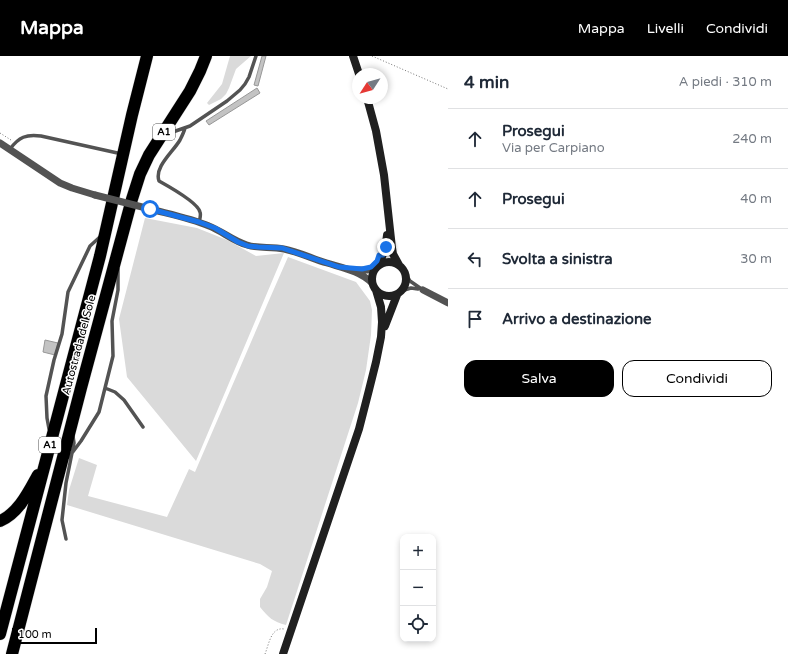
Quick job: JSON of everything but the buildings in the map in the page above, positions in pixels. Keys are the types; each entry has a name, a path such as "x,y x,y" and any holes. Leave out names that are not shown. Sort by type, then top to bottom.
{"highway":[{"name":"Autostrada del Sole","path":"1,630 105,233 147,56"},
{"name":"Autostrada del Sole","path":"12,654 72,422 140,174 149,155 190,91 206,56"},
{"path":"0,521 21,504 46,461"},
{"path":"20,654 29,621 49,514"}],"main road":[{"path":"352,56 357,68"},
{"path":"369,104 380,150 392,248 399,265"},
{"path":"283,654 359,429 375,369 381,337 382,307 374,286 372,273 386,247 389,216"},
{"path":"376,267 383,262 394,262 399,265 406,274 405,286 399,293 381,337"},
{"path":"374,286 380,294 385,296 391,296 399,293"}],"street":[{"path":"0,143 60,182 72,188 199,222 215,228 238,242 248,246 290,250 362,275 374,286"},
{"path":"346,269 367,270 376,267"},
{"path":"423,290 448,303"}],"lane":[{"path":"162,135 194,124 227,101 245,84 256,56"},
{"path":"186,128 180,140 161,166 158,178 159,181 190,201 199,209 199,222"},
{"path":"10,149 15,142 25,136 32,135 123,154"},
{"name":"A1","path":"52,440 47,418 46,396 54,360 62,334 68,292 90,246 105,233"},
{"path":"62,461 72,453 99,412 113,356 112,321 118,290 119,248"},
{"path":"406,274 410,281 423,290"},
{"path":"399,293 411,288 423,290"},
{"path":"105,388 115,392 124,400 143,427"},
{"path":"66,539 62,520 66,483 74,443 72,422"}],"path":[{"path":"372,56 448,89"},
{"path":"0,133 15,142"},
{"path":"265,654 274,631 280,628 290,631"}],"shaded area":[{"path":"230,56 251,56 236,69 226,94 221,99 209,105 207,103 222,84"},
{"path":"145,218 197,228 227,240 256,256 284,253 196,461 127,377 119,319"},
{"path":"288,257 356,282 370,301 372,310 371,335 366,370 358,403 286,625 271,619 260,607 260,599 267,587 272,571 260,564 67,505 69,490 79,458 97,465 88,496 167,517 189,469 195,472"}],"route":[{"path":"150,209 199,222 215,228 238,242 248,246 282,248 339,267 362,269 371,267 377,261 379,255 383,255 386,247"}]}
